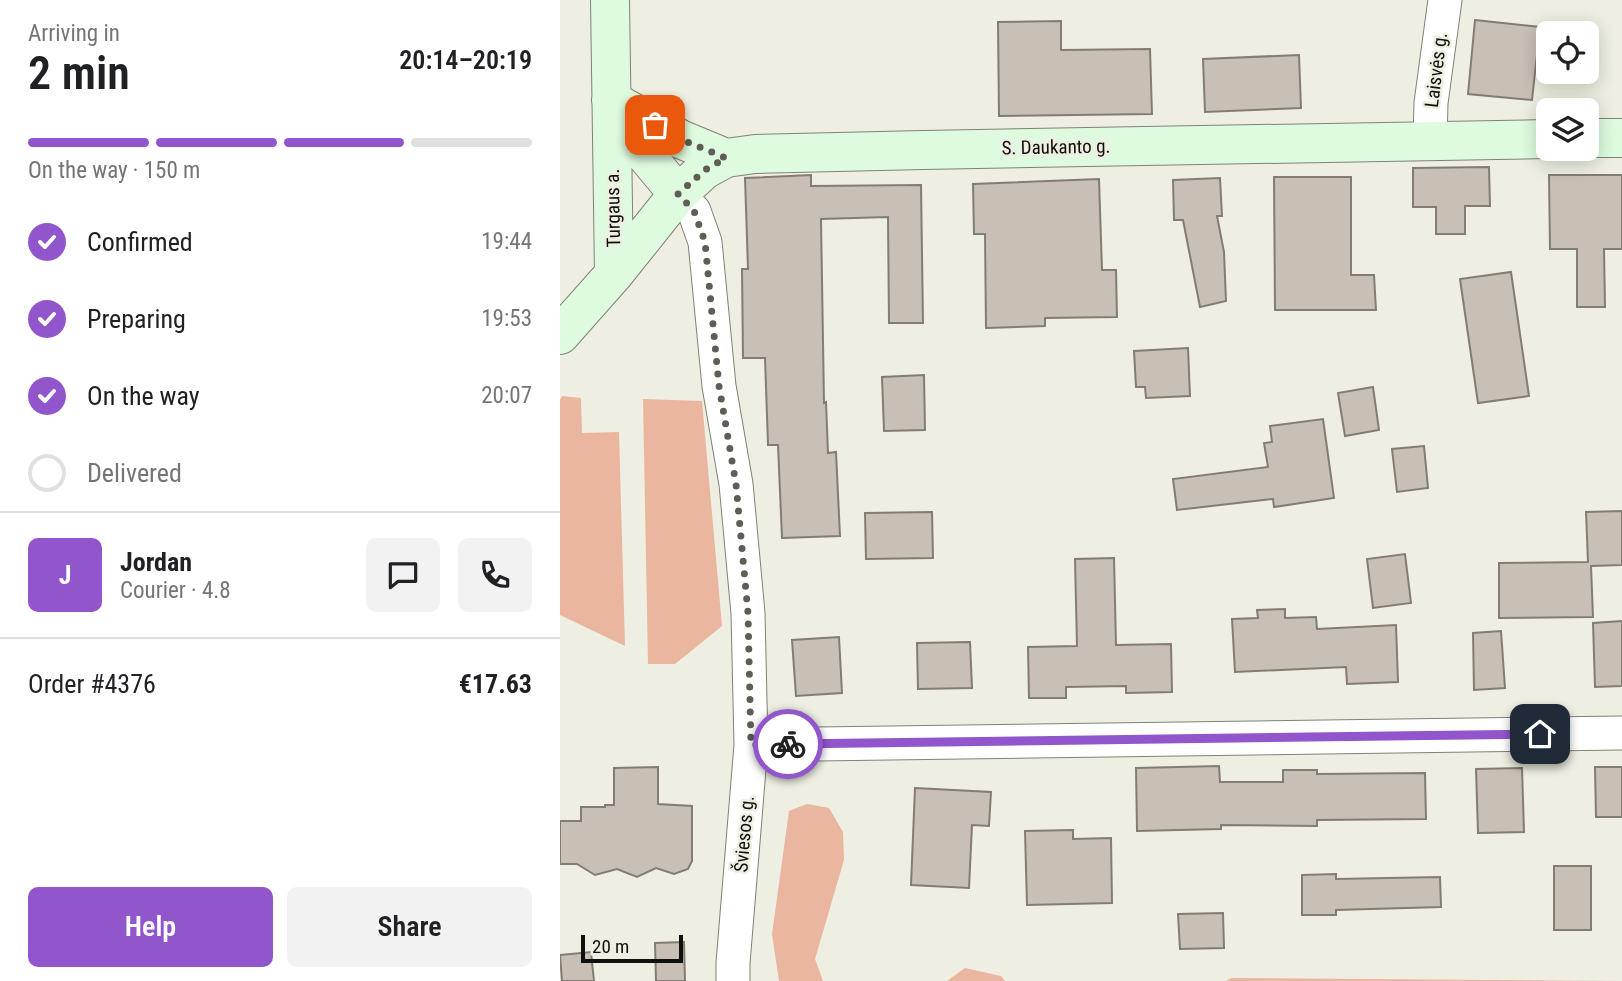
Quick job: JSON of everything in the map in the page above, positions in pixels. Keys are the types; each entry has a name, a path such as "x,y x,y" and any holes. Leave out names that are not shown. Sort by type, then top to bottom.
{"main road":[{"name":"Turgaus a.","path":"610,0 614,274"},
{"name":"Turgaus a.","path":"611,100 639,147 678,194"},
{"path":"611,100 680,139 726,158"},
{"path":"1599,138 1622,138"},
{"name":"S. Daukanto g.","path":"560,335 614,274 678,194 705,170 726,158 755,154 1536,139"}],"street":[{"name":"Laisvės g.","path":"1430,140 1431,103 1445,0"},
{"name":"Šviesos g.","path":"678,194 694,211 705,242 719,386 738,497 748,613 751,745 733,981"},
{"path":"751,745 1622,733"}],"shaded area":[{"path":"562,396 581,398 582,433 619,432 625,646 560,615"},
{"path":"643,399 702,401 722,626 675,664 648,664"},
{"path":"807,804 829,808 843,832 844,860 815,959 823,981 779,981 772,934 789,811"},
{"path":"965,968 1001,976 1005,981 947,981"},
{"path":"1231,978 1622,981 1226,981"}],"building":[{"path":"1475,20 1536,27 1532,100 1468,94"},
{"path":"1061,21 1061,50 1150,49 1152,114 999,116 998,22"},
{"path":"1299,55 1301,108 1205,112 1203,59"},
{"path":"1489,167 1490,206 1465,206 1465,234 1436,234 1436,207 1413,207 1413,168"},
{"path":"811,175 811,186 921,185 923,323 889,323 888,217 821,219 824,403 826,402 828,453 836,452 840,536 782,538 778,445 768,445 765,358 743,358 742,269 748,269 745,178"},
{"path":"1549,175 1622,175 1622,249 1604,249 1605,307 1577,307 1577,249 1550,249"},
{"path":"1274,177 1351,177 1351,275 1374,275 1376,310 1275,310"},
{"path":"1220,178 1222,216 1217,216 1224,252 1226,301 1200,307 1183,220 1174,220 1173,180"},
{"path":"1099,179 1102,270 1116,270 1117,317 1045,318 1045,326 986,328 985,234 974,234 973,184"},
{"path":"1511,272 1529,396 1478,403 1460,279"},
{"path":"1188,348 1190,396 1146,398 1145,387 1136,387 1134,351"},
{"path":"924,375 925,430 884,431 882,377"},
{"path":"1373,387 1379,430 1345,436 1338,393"},
{"path":"1323,419 1334,498 1274,507 1273,499 1177,510 1173,479 1268,467 1264,443 1272,442 1270,426"},
{"path":"1424,446 1428,488 1397,492 1392,449"},
{"path":"1622,511 1622,565 1591,566 1593,617 1499,618 1499,563 1588,562 1586,512"},
{"path":"932,512 933,558 866,559 865,513"},
{"path":"1405,554 1411,603 1373,608 1367,559"},
{"path":"1114,558 1116,645 1171,644 1172,692 1126,693 1126,686 1066,687 1066,698 1029,698 1028,647 1077,646 1075,559"},
{"path":"1285,609 1285,618 1316,617 1317,629 1396,625 1398,682 1347,684 1346,667 1235,672 1232,619 1258,618 1257,610"},
{"path":"1622,621 1622,686 1595,687 1593,623"},
{"path":"1501,631 1505,688 1474,690 1473,633"},
{"path":"839,637 842,693 796,696 792,640"},
{"path":"970,642 972,688 918,689 917,643"},
{"path":"1219,766 1220,782 1283,782 1283,770 1317,770 1317,774 1425,773 1426,819 1317,820 1317,826 1221,825 1221,829 1137,831 1136,768"},
{"path":"658,767 658,804 692,806 692,861 688,869 674,874 656,868 637,877 617,869 595,875 577,864 560,864 560,821 581,821 581,807 614,805 614,768"},
{"path":"1595,767 1622,767 1622,817 1596,817"},
{"path":"1522,768 1524,832 1478,833 1476,769"},
{"path":"915,788 991,792 989,826 972,825 969,888 911,885"},
{"path":"1073,830 1073,839 1111,838 1112,903 1027,905 1025,831"},
{"path":"1554,866 1591,866 1591,930 1554,930"},
{"path":"1336,874 1336,879 1440,877 1441,907 1336,910 1336,915 1302,915 1302,875"},
{"path":"1223,913 1224,948 1180,949 1178,914"},
{"path":"684,942 685,981 656,981 655,943"},
{"path":"591,952 594,981 562,981 560,955"}],"way so far":[{"path":"655,125 680,139 726,158 705,170 678,194 694,211 705,242 719,386 736,484 748,613 751,745 788,744"}],"route":[{"path":"788,744 1540,734"}]}
